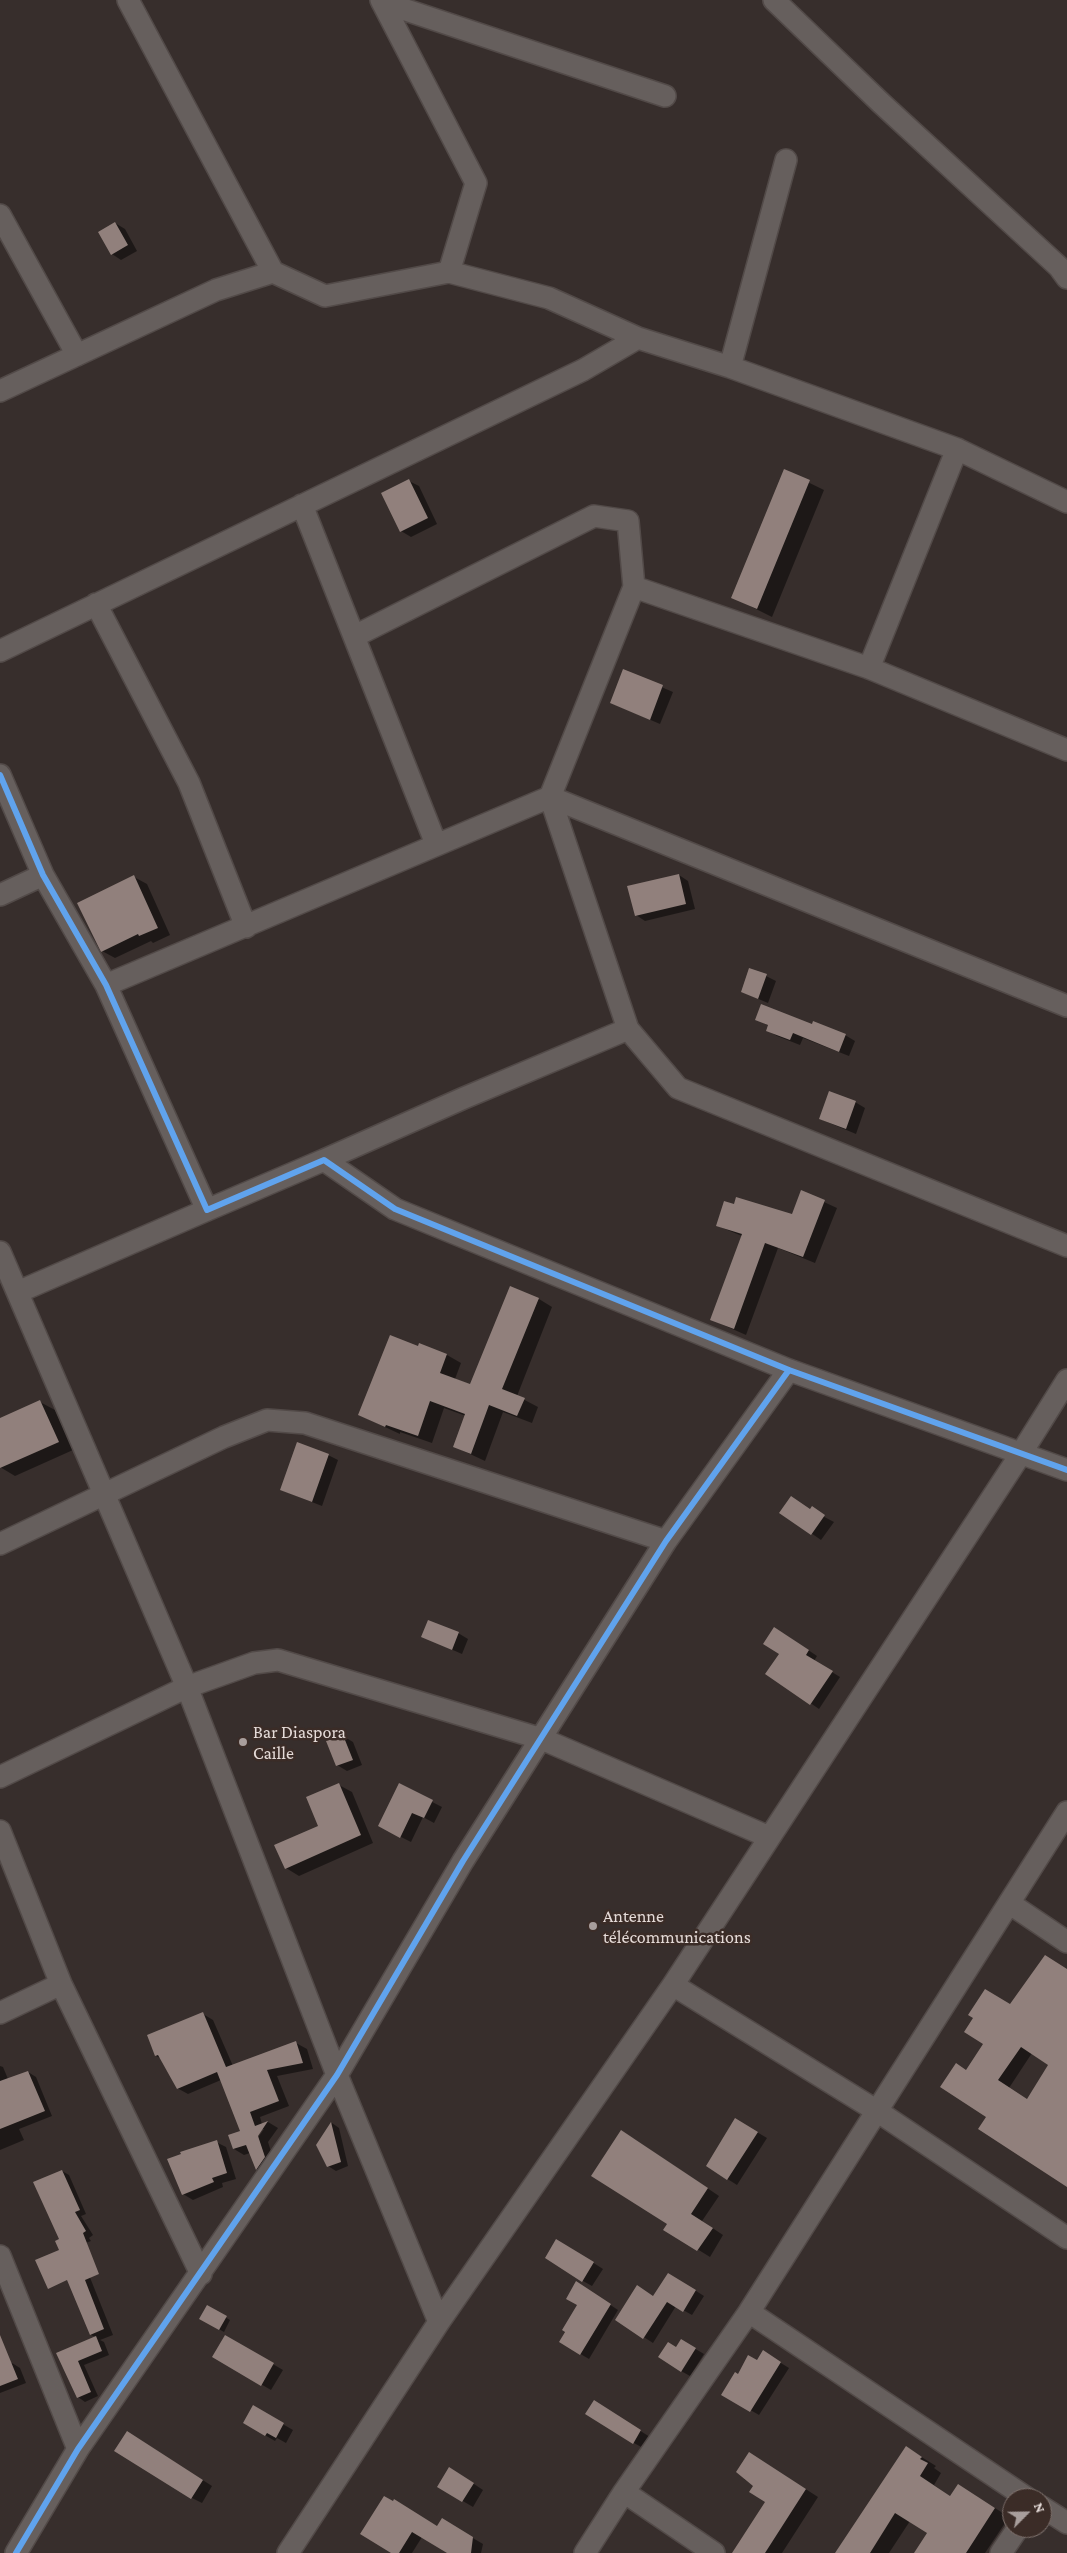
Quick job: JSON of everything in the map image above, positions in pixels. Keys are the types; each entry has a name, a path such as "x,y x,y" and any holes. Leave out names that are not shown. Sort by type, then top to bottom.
{"street":[{"path":"128,0 273,272 325,296 449,272 549,298 638,338 730,367 957,449 1067,502"},
{"path":"774,0 881,102 1059,266 1067,278"},
{"path":"382,1 476,183 449,272"},
{"path":"382,1 665,96"},
{"path":"730,367 786,160"},
{"path":"0,215 78,355"},
{"path":"0,391 216,290 273,272"},
{"path":"0,651 583,370 638,338"},
{"path":"869,668 957,449"},
{"path":"302,505 436,844"},
{"path":"354,636 594,516 628,521 634,587 550,797 628,1029 678,1088 1067,1246"},
{"path":"634,587 869,668 1067,750"},
{"path":"96,604 189,783 246,927"},
{"path":"0,775 43,875 106,985 207,1210"},
{"path":"106,985 550,797 1067,1006"},
{"path":"0,895 43,875"},
{"path":"18,1292 464,1098 628,1029"},
{"path":"324,1160 396,1209 789,1370 1022,1452 1067,1470"},
{"path":"0,1252 187,1687 337,2075 439,2322"},
{"path":"16,2553 78,2449 337,2075 463,1861 666,1541 789,1370"},
{"path":"288,2553 439,2322 673,1984 1022,1452 1067,1380"},
{"path":"0,1544 104,1496 224,1437 267,1420 305,1422 666,1541"},
{"path":"0,1777 187,1687 254,1664 278,1660 542,1739 769,1837"},
{"path":"585,2553 624,2492 749,2312 1067,1812"},
{"path":"0,1832 62,1984 201,2274"},
{"path":"1010,1903 1067,1942"},
{"path":"0,2013 62,1984"},
{"path":"673,1984 877,2111 1067,2238"},
{"path":"0,2256 78,2449"},
{"path":"749,2312 1013,2488"},
{"path":"624,2492 714,2553"},
{"path":"1052,2514 1067,2523"},
{"path":"1001,2553 1011,2538"}],"building":[{"path":"115,222 128,245 111,255 98,232"},
{"path":"784,469 810,480 757,609 731,598"},
{"path":"409,479 428,518 400,532 381,493"},
{"path":"623,669 663,685 650,720 610,703"},
{"path":"679,874 686,904 635,916 627,886"},
{"path":"134,875 158,928 139,936 138,934 101,952 77,903"},
{"path":"749,968 767,974 758,999 741,992"},
{"path":"761,1004 812,1024 813,1021 846,1034 839,1052 793,1033 790,1040 766,1031 768,1025 755,1020"},
{"path":"829,1091 856,1101 846,1129 819,1119"},
{"path":"801,1190 825,1200 803,1257 765,1243 734,1329 710,1320 742,1234 716,1226 724,1201 734,1204 736,1197 792,1214"},
{"path":"510,1286 539,1298 502,1389 525,1398 517,1416 489,1405 471,1454 453,1447 465,1414 430,1401 418,1436 386,1425 385,1427 358,1415 390,1335 418,1346 419,1343 447,1354 440,1373 470,1384"},
{"path":"40,1400 59,1442 0,1468 0,1418"},
{"path":"297,1442 329,1454 312,1502 280,1490"},
{"path":"791,1496 810,1509 812,1506 825,1515 811,1535 779,1513"},
{"path":"428,1620 459,1632 452,1650 421,1637"},
{"path":"774,1627 809,1650 806,1655 833,1671 810,1705 765,1674 779,1654 763,1644"},
{"path":"343,1735 353,1760 336,1766 326,1741"},
{"path":"339,1783 361,1835 285,1869 274,1845 318,1826 306,1797"},
{"path":"399,1783 433,1800 424,1818 412,1813 400,1838 378,1826"},
{"path":"1045,1955 1067,1969 1067,2187 978,2129 986,2117 940,2087 956,2063 966,2070 983,2044 964,2032 973,2018 968,2015 985,1989 1010,2004","holes":["1021,2047 1048,2065 1027,2099 998,2080"]},
{"path":"203,2012 226,2067 296,2041 303,2063 267,2070 279,2101 250,2112 255,2126 268,2121 258,2136 265,2157 256,2170 246,2145 233,2149 228,2135 240,2131 217,2072 177,2089 158,2055 155,2056 147,2035"},
{"path":"28,2071 45,2111 0,2129 0,2081"},
{"path":"735,2118 758,2132 727,2180 706,2166"},
{"path":"331,2122 341,2162 327,2167 316,2145"},
{"path":"621,2130 708,2188 691,2214 713,2228 697,2251 663,2230 667,2224 591,2176"},
{"path":"217,2140 227,2173 212,2178 214,2182 182,2195 167,2159 181,2154 180,2152"},
{"path":"62,2170 80,2210 75,2212 86,2231 83,2233 99,2274 85,2280 104,2329 90,2335 67,2280 48,2289 35,2260 59,2250 55,2241 59,2239 33,2182"},
{"path":"556,2239 594,2262 582,2282 545,2258"},
{"path":"668,2273 696,2290 683,2312 667,2302 643,2339 615,2320 637,2285 653,2296"},
{"path":"576,2281 611,2304 580,2355 559,2342 565,2332 562,2330 577,2305 566,2299"},
{"path":"207,2305 227,2316 219,2330 199,2319"},
{"path":"0,2335 18,2379 0,2386"},
{"path":"225,2335 274,2363 261,2386 212,2357"},
{"path":"96,2336 102,2351 78,2361 91,2392 77,2398 56,2353"},
{"path":"681,2339 696,2348 681,2372 658,2357 668,2342 676,2347"},
{"path":"763,2350 781,2362 750,2412 721,2395 735,2372 738,2374 748,2355 757,2360"},
{"path":"594,2400 641,2430 633,2444 585,2414"},
{"path":"253,2405 284,2423 276,2438 267,2433 265,2436 243,2423"},
{"path":"127,2431 203,2480 191,2499 114,2451"},
{"path":"906,2446 922,2457 920,2459 928,2463 920,2476 950,2496 958,2484 995,2508 966,2553 914,2553 927,2533 895,2513 870,2553 835,2553"},
{"path":"749,2452 806,2489 765,2553 732,2553 765,2502 749,2492 753,2486 736,2472"},
{"path":"449,2467 474,2483 462,2502 437,2487"},
{"path":"384,2496 393,2501 394,2499 437,2526 442,2518 473,2537 471,2553 447,2553 412,2532 399,2553 391,2553 360,2534"}],"cycle path":[{"path":"0,775 43,875 106,985 207,1210 324,1160 395,1209 789,1370 1067,1470"},
{"path":"16,2553 78,2449 337,2075 463,1861 666,1541 789,1370"}],"place":[{"name":"Bar Diaspora Caille","path":"243,1742"},
{"name":"Antenne télécommunications","path":"593,1926"}]}
